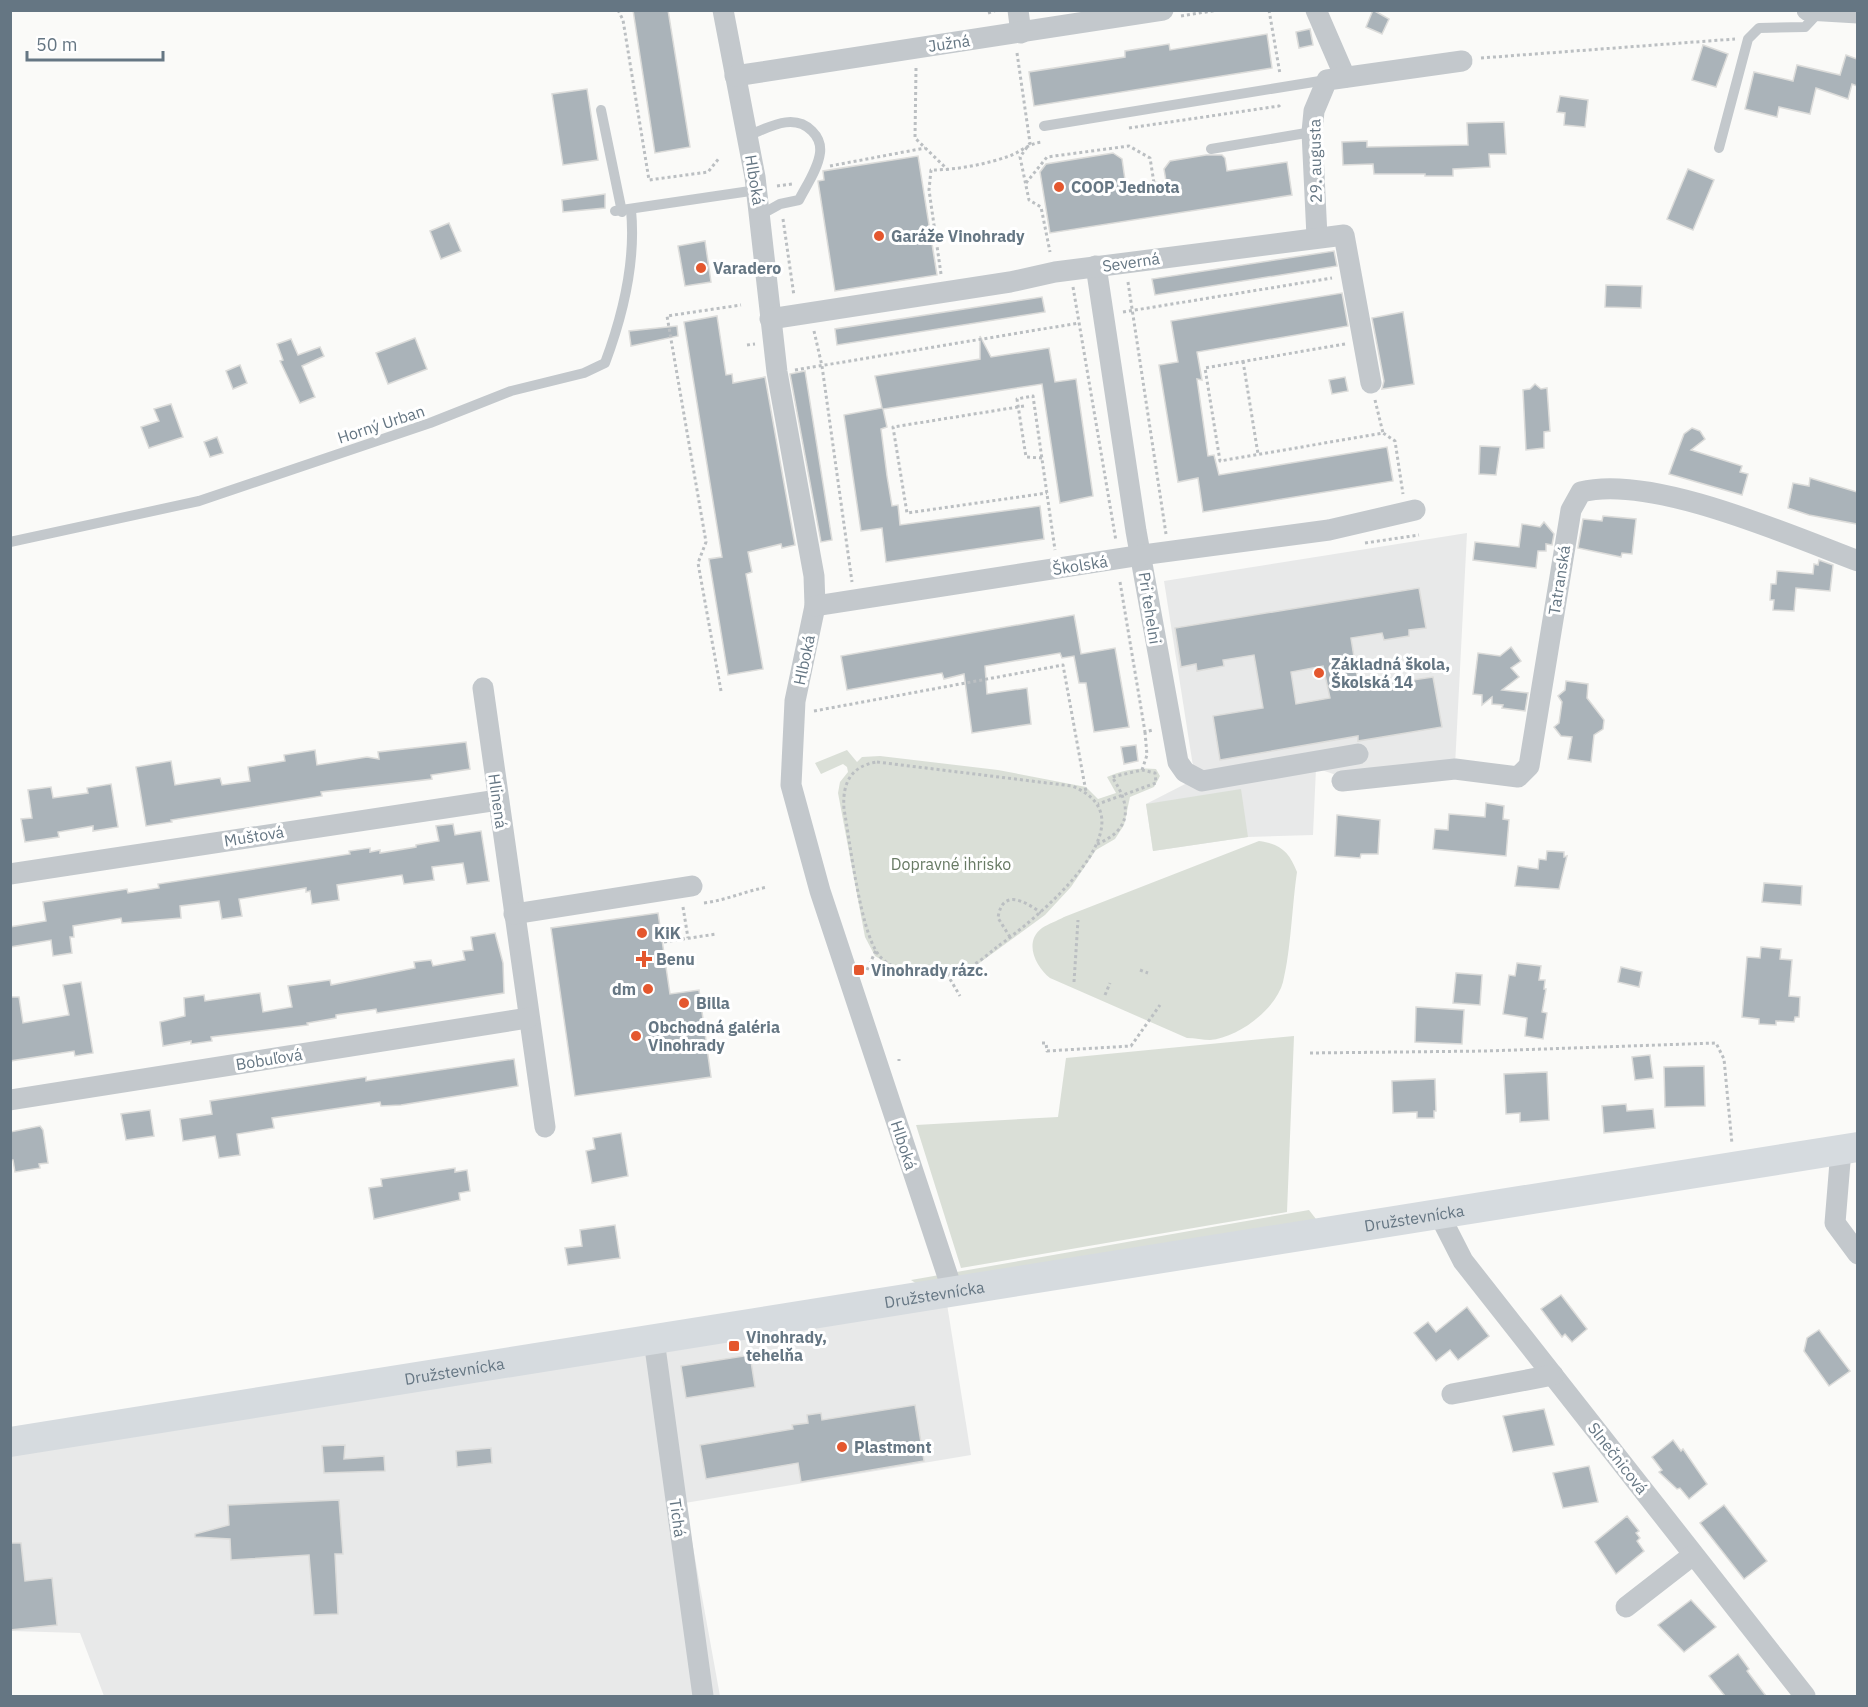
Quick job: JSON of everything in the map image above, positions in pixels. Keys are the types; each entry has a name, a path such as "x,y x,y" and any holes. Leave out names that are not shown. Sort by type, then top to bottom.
{"main road":[{"name":"Družstevnícka","path":"10,1442 1849,1149"}],"street":[{"name":"Hlboká","path":"723,10 747,136 767,188 760,215 770,319 777,372 814,576 815,606 795,701 791,784 815,873 953,1292"},
{"path":"1018,10 1018,33"},
{"name":"Južná","path":"735,76 1163,10"},
{"path":"1316,10 1336,78 1462,61"},
{"path":"1813,11 1857,13"},
{"name":"29. augusta","path":"1317,237 1312,132 1314,111 1336,78"},
{"name":"Severná","path":"770,319 1096,266 1344,235 1371,383"},
{"name":"Pri tehelni","path":"1096,266 1178,762 1185,772 1202,781 1358,754"},
{"name":"Tatranská","path":"1342,781 1455,769 1518,777 1528,766 1571,510 1581,492 1600,487 1654,493 1742,518 1857,561"},
{"name":"Školská","path":"815,606 1142,555 1329,530 1409,504"},
{"name":"Hlinená","path":"483,688 544,1127"},
{"name":"Muštová","path":"10,874 498,800"},
{"path":"514,914 687,893"},
{"name":"Bobuľová","path":"10,1100 528,1018"},
{"path":"1849,1149 1835,1223 1857,1254"},
{"name":"Slnečnicová","path":"1439,1214 1463,1261 1804,1696"},
{"name":"Tichá","path":"654,1340 703,1696"},
{"path":"1452,1394 1553,1375"},
{"path":"1626,1607 1693,1555"}],"lane":[{"path":"1719,148 1749,39 1759,28 1805,27 1813,11"},
{"path":"1044,126 1336,78"},
{"path":"601,110 623,211 767,188"},
{"path":"747,136 784,121 807,127 820,143 820,154 815,168 799,200 780,204 760,215"},
{"path":"1211,149 1312,132"},
{"name":"Horný Urban","path":"10,542 199,501 430,423 511,391 584,373 605,363 618,328 634,238 623,211"}],"path":[{"path":"618,10 623,20 649,180 708,172 720,157"},
{"path":"988,13 997,10"},
{"path":"1125,129 1279,106 1285,99 1269,10"},
{"path":"1018,33 1030,143 1020,157 1029,200 1041,207 1079,323 1115,535"},
{"path":"1462,61 1641,48 1695,40 1749,39"},
{"path":"916,48 915,138 948,170"},
{"path":"943,292 929,190 931,170 948,170 1013,154 1030,143 1054,140"},
{"path":"1026,183 1047,157 1129,146 1150,158 1154,183"},
{"path":"767,188 791,185 802,171 926,148"},
{"path":"767,188 776,179"},
{"path":"767,188 780,204 796,313 815,332 822,366 854,589"},
{"path":"1125,262 1167,538"},
{"path":"777,372 1079,323 1104,315 1352,275"},
{"path":"721,692 698,563 706,542 667,316 741,305"},
{"path":"1362,342 1205,368 1220,461 1383,433"},
{"path":"1244,361 1258,454"},
{"path":"1371,383 1383,433 1395,441 1409,504"},
{"path":"1042,458 1026,457 1017,399 1033,396 1042,458 1047,493 1055,554"},
{"path":"1024,406 893,427 907,513 1047,493"},
{"path":"1155,528 1165,527"},
{"path":"1106,545 1116,544"},
{"path":"1120,582 1145,732 1147,755 1142,770"},
{"path":"809,711 1063,665 1086,792"},
{"path":"1145,732 1171,727"},
{"path":"877,762 994,774 1072,786 1086,792 1098,804 1102,822 1097,844 1068,887 1041,913 966,969 947,974 907,970 891,964 876,950 869,936 843,794 855,770 864,764 877,762"},
{"path":"1097,844 1108,840 1120,829 1128,809 1124,795 1112,777 1142,770 1155,773 1155,783 1124,795 1098,804"},
{"path":"687,893 687,938"},
{"path":"1010,937 998,918 999,910 1005,903 1016,898 1041,913"},
{"path":"1074,982 1078,920"},
{"path":"664,942 716,934"},
{"path":"867,971 876,950"},
{"path":"1140,970 1148,974"},
{"path":"947,974 960,996"},
{"path":"1105,995 1110,983"},
{"path":"1042,1043 1046,1043 1047,1051 1131,1046 1160,1005"},
{"path":"1310,1053 1486,1051 1716,1043 1724,1059 1735,1166"}],"shaded area":[{"name":"Základná škola, Školská 14","path":"1467,533 1455,766 1339,776 1316,768 1313,835 1248,837 1153,851 1146,804 1195,779 1164,581"},
{"path":"947,1304 971,1455 685,1503 720,1696 104,1696 80,1633 11,1631 11,1452"}],"green space":[{"name":"Dopravné ihrisko","path":"847,750 857,762 862,757 880,756 998,770 1086,787 1098,799 1116,793 1107,777 1112,775 1150,768 1156,769 1160,776 1154,787 1130,797 1124,825 1115,839 1096,850 1071,887 1045,915 967,972 923,976 898,970 875,956 865,937 838,793 840,782 848,772 847,767 843,764 821,774 815,763"},
{"path":"1241,789 1248,837 1153,851 1146,804"},
{"path":"1259,841 1273,844 1283,850 1291,859 1297,872 1283,982 1273,1002 1244,1028 1210,1040 1187,1038 1050,978 1036,961 1032,947 1033,940 1042,928 1064,917"},
{"path":"1294,1036 1287,1212 961,1268 916,1125 1058,1117 1066,1058"},
{"path":"1309,1210 1333,1241 947,1304 911,1280"}],"building":[{"path":"633,10 668,10 690,147 655,153"},
{"path":"1373,10 1389,19 1382,34 1366,27"},
{"path":"1310,29 1313,45 1299,48 1296,32"},
{"path":"1267,34 1272,68 1034,106 1029,72 1125,57 1125,51 1169,44 1170,50"},
{"path":"1703,45 1728,54 1716,87 1692,80"},
{"path":"1846,55 1857,59 1857,86 1852,84 1848,99 1816,88 1810,114 1779,107 1777,117 1745,109 1754,72 1793,81 1797,65 1840,75"},
{"path":"587,89 598,160 563,165 552,94"},
{"path":"1560,96 1588,100 1585,127 1564,125 1565,113 1557,112"},
{"path":"1504,122 1506,154 1489,154 1490,167 1453,169 1453,176 1425,176 1425,174 1374,174 1373,164 1343,165 1342,142 1367,141 1367,147 1468,145 1467,123"},
{"path":"1113,153 1122,159 1126,187 1166,181 1164,169 1170,161 1206,155 1222,155 1225,158 1227,171 1287,162 1292,195 1050,233 1040,172 1046,164"},
{"name":"Garáže Vinohrady","path":"918,156 937,275 835,291 818,181 824,180 823,171"},
{"path":"1688,169 1714,180 1693,230 1667,219"},
{"path":"605,194 605,208 563,212 562,200"},
{"path":"449,223 461,251 441,259 430,231"},
{"path":"705,241 711,282 685,286 678,246"},
{"path":"1334,251 1337,266 1155,295 1152,279"},
{"path":"1606,285 1642,286 1641,308 1605,307"},
{"path":"1342,293 1348,326 1197,352 1202,380 1197,379 1208,456 1214,455 1219,475 1387,447 1393,481 1203,512 1198,478 1178,482 1159,365 1178,362 1171,321"},
{"path":"1042,297 1045,312 837,345 835,329"},
{"path":"1403,312 1414,384 1382,389 1384,381 1372,318"},
{"path":"717,316 726,375 732,374 733,383 765,377 795,545 782,548 781,544 748,552 752,572 746,574 763,669 728,675 709,559 722,557 684,322"},
{"path":"677,326 678,336 631,346 629,331"},
{"path":"980,336 991,357 1049,348 1055,382 1076,379 1093,496 1060,503 1042,384 883,409 887,427 881,429 887,476 892,506 898,505 900,525 1040,506 1044,539 886,562 882,528 861,531 844,415 882,408 875,376 980,359"},
{"path":"415,338 427,369 388,384 376,353"},
{"path":"291,339 298,355 320,347 324,356 302,366 315,397 300,403 280,361 283,360 277,344"},
{"path":"240,365 247,383 233,389 226,371"},
{"path":"805,371 832,540 821,542 790,374"},
{"path":"1345,377 1348,391 1332,394 1329,380"},
{"path":"1535,384 1541,389 1547,388 1550,431 1544,432 1544,448 1526,450 1523,390 1530,389"},
{"path":"171,404 183,437 149,448 141,427 159,421 154,409"},
{"path":"1692,428 1700,431 1705,439 1691,450 1742,466 1740,472 1748,474 1742,495 1669,474 1684,434"},
{"path":"217,437 223,453 210,457 204,442"},
{"path":"1480,446 1500,447 1496,475 1479,474"},
{"path":"1810,478 1857,492 1857,524 1809,515 1788,508 1793,483 1809,486"},
{"path":"1603,516 1636,519 1632,554 1622,553 1621,557 1578,548 1583,519 1602,521"},
{"path":"1544,522 1554,534 1552,545 1546,544 1546,551 1538,551 1536,568 1473,560 1475,542 1519,547 1522,524 1540,527"},
{"path":"1819,560 1833,565 1830,591 1796,588 1794,611 1773,610 1774,600 1770,600 1771,584 1776,584 1777,571 1813,574 1814,564 1818,565"},
{"path":"1419,588 1426,628 1409,630 1409,636 1384,640 1382,633 1351,638 1359,688 1433,677 1442,727 1358,741 1358,736 1220,760 1213,716 1263,708 1254,655 1223,660 1224,666 1197,671 1196,664 1181,667 1175,628","holes":["1323,666 1330,698 1296,704 1291,672"]},
{"path":"1074,615 1081,654 1115,648 1129,727 1094,732 1086,683 1079,683 1074,656 1062,658 1060,653 985,666 987,694 1027,688 1031,724 972,733 964,674 944,679 942,673 847,690 841,656"},
{"path":"1511,647 1521,661 1511,668 1519,677 1502,690 1528,693 1525,711 1502,708 1503,705 1492,704 1492,697 1482,705 1482,695 1473,694 1478,653 1500,656"},
{"path":"1566,681 1588,684 1587,698 1604,720 1603,729 1594,735 1591,762 1568,759 1572,737 1561,736 1554,727 1559,723 1562,702 1558,696 1565,690"},
{"path":"466,742 470,769 431,775 432,779 321,792 322,796 146,826 136,767 171,761 175,785 220,778 222,785 250,781 248,767 285,761 284,755 315,750 317,765 367,757 379,759 378,752"},
{"path":"1136,745 1138,761 1124,764 1121,747"},
{"path":"111,784 118,827 93,831 93,826 58,832 59,837 25,842 21,819 32,818 28,790 51,787 53,798 88,793 87,788"},
{"path":"1486,803 1504,806 1503,819 1509,820 1506,856 1433,849 1435,829 1448,830 1449,814 1485,817"},
{"path":"1337,815 1380,820 1378,854 1361,854 1360,858 1335,856"},
{"path":"453,824 455,835 481,831 489,881 467,884 463,863 432,867 434,880 404,884 402,875 337,885 339,900 312,904 310,891 306,892 306,888 239,899 242,916 222,919 219,901 180,906 181,918 122,923 121,918 73,926 74,937 70,937 72,953 53,956 51,940 10,947 10,927 46,921 43,902 127,889 128,893 159,888 158,884 350,854 349,851 370,848 370,852 380,850 380,853 416,847 416,845 439,841 436,826"},
{"path":"1547,851 1564,852 1564,857 1567,856 1559,889 1515,886 1518,866 1538,869 1539,859 1546,860"},
{"path":"1764,883 1802,886 1801,905 1762,902"},
{"name":"Obchodná galéria Vinohrady","path":"658,913 670,994 699,990 711,1077 575,1096 551,928"},
{"path":"495,933 503,963 504,993 377,1013 376,1009 336,1015 336,1018 307,1023 308,1025 211,1037 212,1041 191,1044 191,1041 163,1046 160,1022 185,1016 184,998 204,995 205,1001 260,993 263,1012 292,1007 288,986 330,980 331,985 415,968 414,962 431,960 433,966 465,960 463,951 473,950 471,937"},
{"path":"1761,947 1781,949 1780,959 1792,960 1789,996 1800,997 1799,1017 1795,1017 1794,1022 1776,1021 1776,1025 1759,1024 1759,1019 1742,1017 1747,957 1760,958"},
{"path":"1517,963 1541,966 1539,980 1545,980 1544,989 1546,989 1542,1012 1547,1013 1543,1039 1525,1036 1527,1018 1503,1014 1509,975 1515,976"},
{"path":"1621,967 1642,972 1639,987 1618,982"},
{"path":"1456,973 1482,975 1480,1005 1453,1003"},
{"path":"81,982 93,1053 75,1056 74,1051 10,1061 10,997 19,997 23,1023 69,1015 63,985"},
{"path":"1416,1007 1464,1010 1462,1044 1415,1042"},
{"path":"1650,1055 1653,1078 1635,1080 1632,1057"},
{"path":"514,1059 518,1086 401,1105 381,1106 380,1102 272,1118 274,1128 237,1134 240,1155 219,1158 215,1136 183,1141 180,1119 212,1114 210,1101 366,1077 366,1081"},
{"path":"1704,1066 1705,1106 1665,1107 1664,1067"},
{"path":"1547,1072 1549,1120 1520,1122 1520,1113 1506,1114 1504,1074"},
{"path":"1435,1079 1436,1111 1434,1111 1434,1118 1417,1118 1417,1112 1393,1113 1392,1081"},
{"path":"1626,1104 1627,1111 1653,1109 1655,1128 1604,1133 1602,1106"},
{"path":"150,1110 154,1136 126,1140 121,1114"},
{"path":"40,1126 43,1130 48,1163 39,1164 40,1168 15,1172 13,1160 10,1160 10,1132"},
{"path":"621,1133 628,1176 592,1183 586,1151 595,1149 593,1138"},
{"path":"455,1168 455,1172 467,1170 470,1191 459,1193 460,1200 374,1219 369,1188 382,1186 381,1179"},
{"path":"615,1225 620,1258 568,1265 565,1248 582,1246 580,1230"},
{"path":"1561,1295 1587,1329 1572,1342 1565,1334 1562,1337 1541,1309"},
{"path":"1467,1307 1489,1336 1458,1360 1450,1350 1436,1361 1414,1333 1428,1322 1436,1332"},
{"path":"1819,1330 1850,1371 1829,1386 1804,1351 1807,1338"},
{"path":"750,1355 755,1387 686,1398 681,1366"},
{"path":"915,1405 924,1461 801,1482 798,1463 706,1479 700,1445 793,1429 792,1425 808,1423 807,1415 821,1413 822,1420"},
{"path":"1544,1409 1554,1445 1513,1452 1503,1416"},
{"path":"1673,1440 1681,1451 1683,1449 1707,1484 1689,1499 1680,1488 1677,1489 1659,1472 1662,1470 1652,1457"},
{"path":"345,1445 344,1459 384,1456 385,1471 324,1473 322,1446"},
{"path":"491,1448 492,1463 457,1467 456,1451"},
{"path":"1589,1466 1598,1502 1563,1508 1553,1473"},
{"path":"339,1500 343,1554 335,1554 338,1614 314,1615 309,1555 231,1560 230,1539 195,1537 195,1534 229,1525 228,1505"},
{"path":"1724,1505 1767,1561 1744,1579 1700,1523"},
{"path":"1627,1516 1639,1531 1636,1533 1640,1538 1637,1541 1644,1551 1616,1574 1595,1542"},
{"path":"10,1543 21,1543 25,1581 52,1578 57,1625 10,1630"},
{"path":"1691,1600 1716,1627 1684,1652 1658,1625"},
{"path":"1738,1654 1749,1669 1747,1671 1766,1696 1725,1696 1709,1676"}],"place":[{"name":"COOP Jednota","path":"1059,187"},
{"name":"Garáže Vinohrady","path":"879,236"},
{"name":"Varadero","path":"701,268"},
{"name":"Základná škola, Školská 14","path":"1319,673"},
{"name":"KiK","path":"642,933"},
{"name":"Benu","path":"644,959"},
{"name":"Vinohrady rázc.","path":"859,970"},
{"name":"dm","path":"648,989"},
{"name":"Billa","path":"684,1003"},
{"name":"Obchodná galéria Vinohrady","path":"636,1036"},
{"name":"Vinohrady, tehelňa","path":"734,1346"},
{"name":"Plastmont","path":"842,1447"}]}
